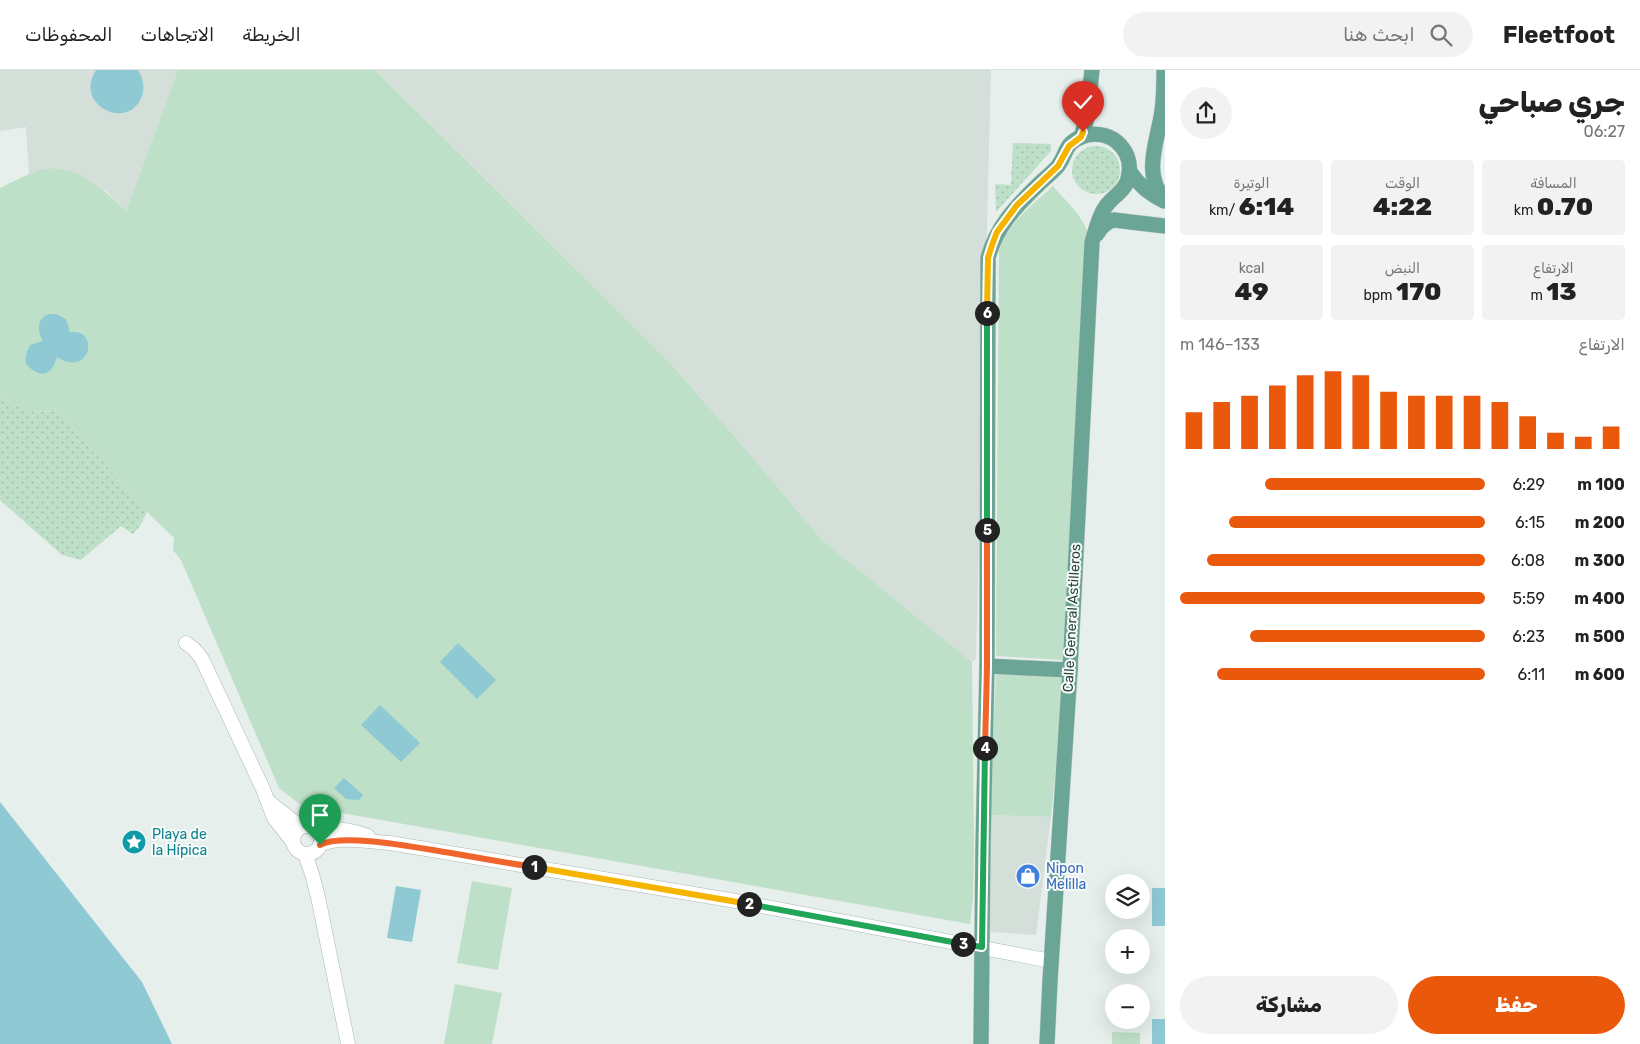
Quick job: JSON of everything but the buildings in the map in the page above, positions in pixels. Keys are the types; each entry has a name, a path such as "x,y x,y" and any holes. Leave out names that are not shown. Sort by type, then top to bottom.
{"main road":[{"path":"1081,137 1086,118 1092,70"},
{"path":"1164,70 1161,116 1152,165 1156,186 1165,201"},
{"path":"981,1044 987,666 988,258 994,239 1017,205 1058,166 1069,146 1081,137 1090,134 1107,136 1115,141 1126,154 1130,172 1146,190 1165,201"},
{"name":"Calle General Astilleros","path":"1047,1044 1070,670 1092,242 1102,213 1107,204 1125,187 1130,172"},
{"path":"1092,242 1101,227 1108,222 1124,221 1165,226"},
{"path":"987,666 1070,670"}],"street":[{"path":"186,643 202,659 277,823 299,852 305,854 312,853 326,842 342,840 390,843 730,900 1051,960"},
{"path":"269,802 300,827"},
{"path":"293,842 294,833 300,827 309,826 317,830 357,832 390,843"},
{"path":"317,830 320,837 320,845"},
{"path":"305,854 318,896 348,1044"}],"shaded area":[{"path":"0,70 178,70 126,211 106,191 46,169 29,175 26,127 0,131"},
{"path":"375,70 991,70 976,659 972,662 822,540 669,362"},
{"path":"990,815 1051,817 1036,935 990,932"}],"green space":[{"path":"178,70 375,70 669,362 822,540 972,662 974,844 973,899 970,924 302,806 279,788 181,560 173,550 174,538 147,512 58,410 42,412 27,410 12,404 0,394 0,188 46,169 69,171 80,175 100,188 126,211"},
{"path":"1013,143 1051,144 1051,151 996,212 995,184 1011,185"},
{"path":"1091,146 1101,146 1113,153 1120,165 1120,175 1113,187 1101,194 1091,194 1083,190 1076,183 1072,175 1072,165 1076,157 1083,150"},
{"path":"1053,186 1077,213 1087,231 1064,660 996,656 999,251 1008,232 1015,223"},
{"path":"0,394 12,404 27,410 42,412 58,410 147,512 140,526 133,534 121,526 81,560 62,555 0,500"},
{"path":"996,674 1065,677 1051,817 990,815"},
{"path":"472,881 512,888 498,970 457,963"},
{"path":"455,984 502,993 492,1044 444,1044"},
{"path":"1112,1032 1140,1033 1140,1044 1112,1044"}],"water":[{"path":"96,70 138,70 142,79 143,89 142,96 135,107 126,112 116,113 106,110 97,104 92,94 91,83"},
{"path":"49,314 56,314 66,319 70,332 78,332 86,339 88,350 81,360 74,362 66,362 57,357 49,372 41,373 31,369 26,364 26,356 30,345 43,341 39,326 42,319"},
{"path":"458,643 496,680 477,699 440,662"},
{"path":"380,705 420,743 401,762 361,725"},
{"path":"344,778 363,795 359,800 346,799 334,788"},
{"path":"0,802 142,982 172,1044 0,1044"},
{"path":"396,886 421,890 412,942 387,938"},
{"path":"1152,888 1165,888 1165,926 1152,926"},
{"path":"1152,1019 1165,1019 1165,1044 1152,1044"}],"place":[{"name":"Playa de la Hípica","path":"134,842"},
{"name":"Nipon Melilla","path":"1028,876"}],"route":[{"path":"320,845 326,842 342,840 390,843 730,900 982,947 987,666 988,258 997,232 1017,205 1058,166 1064,152 1074,140 1081,137 1083,132"}]}
